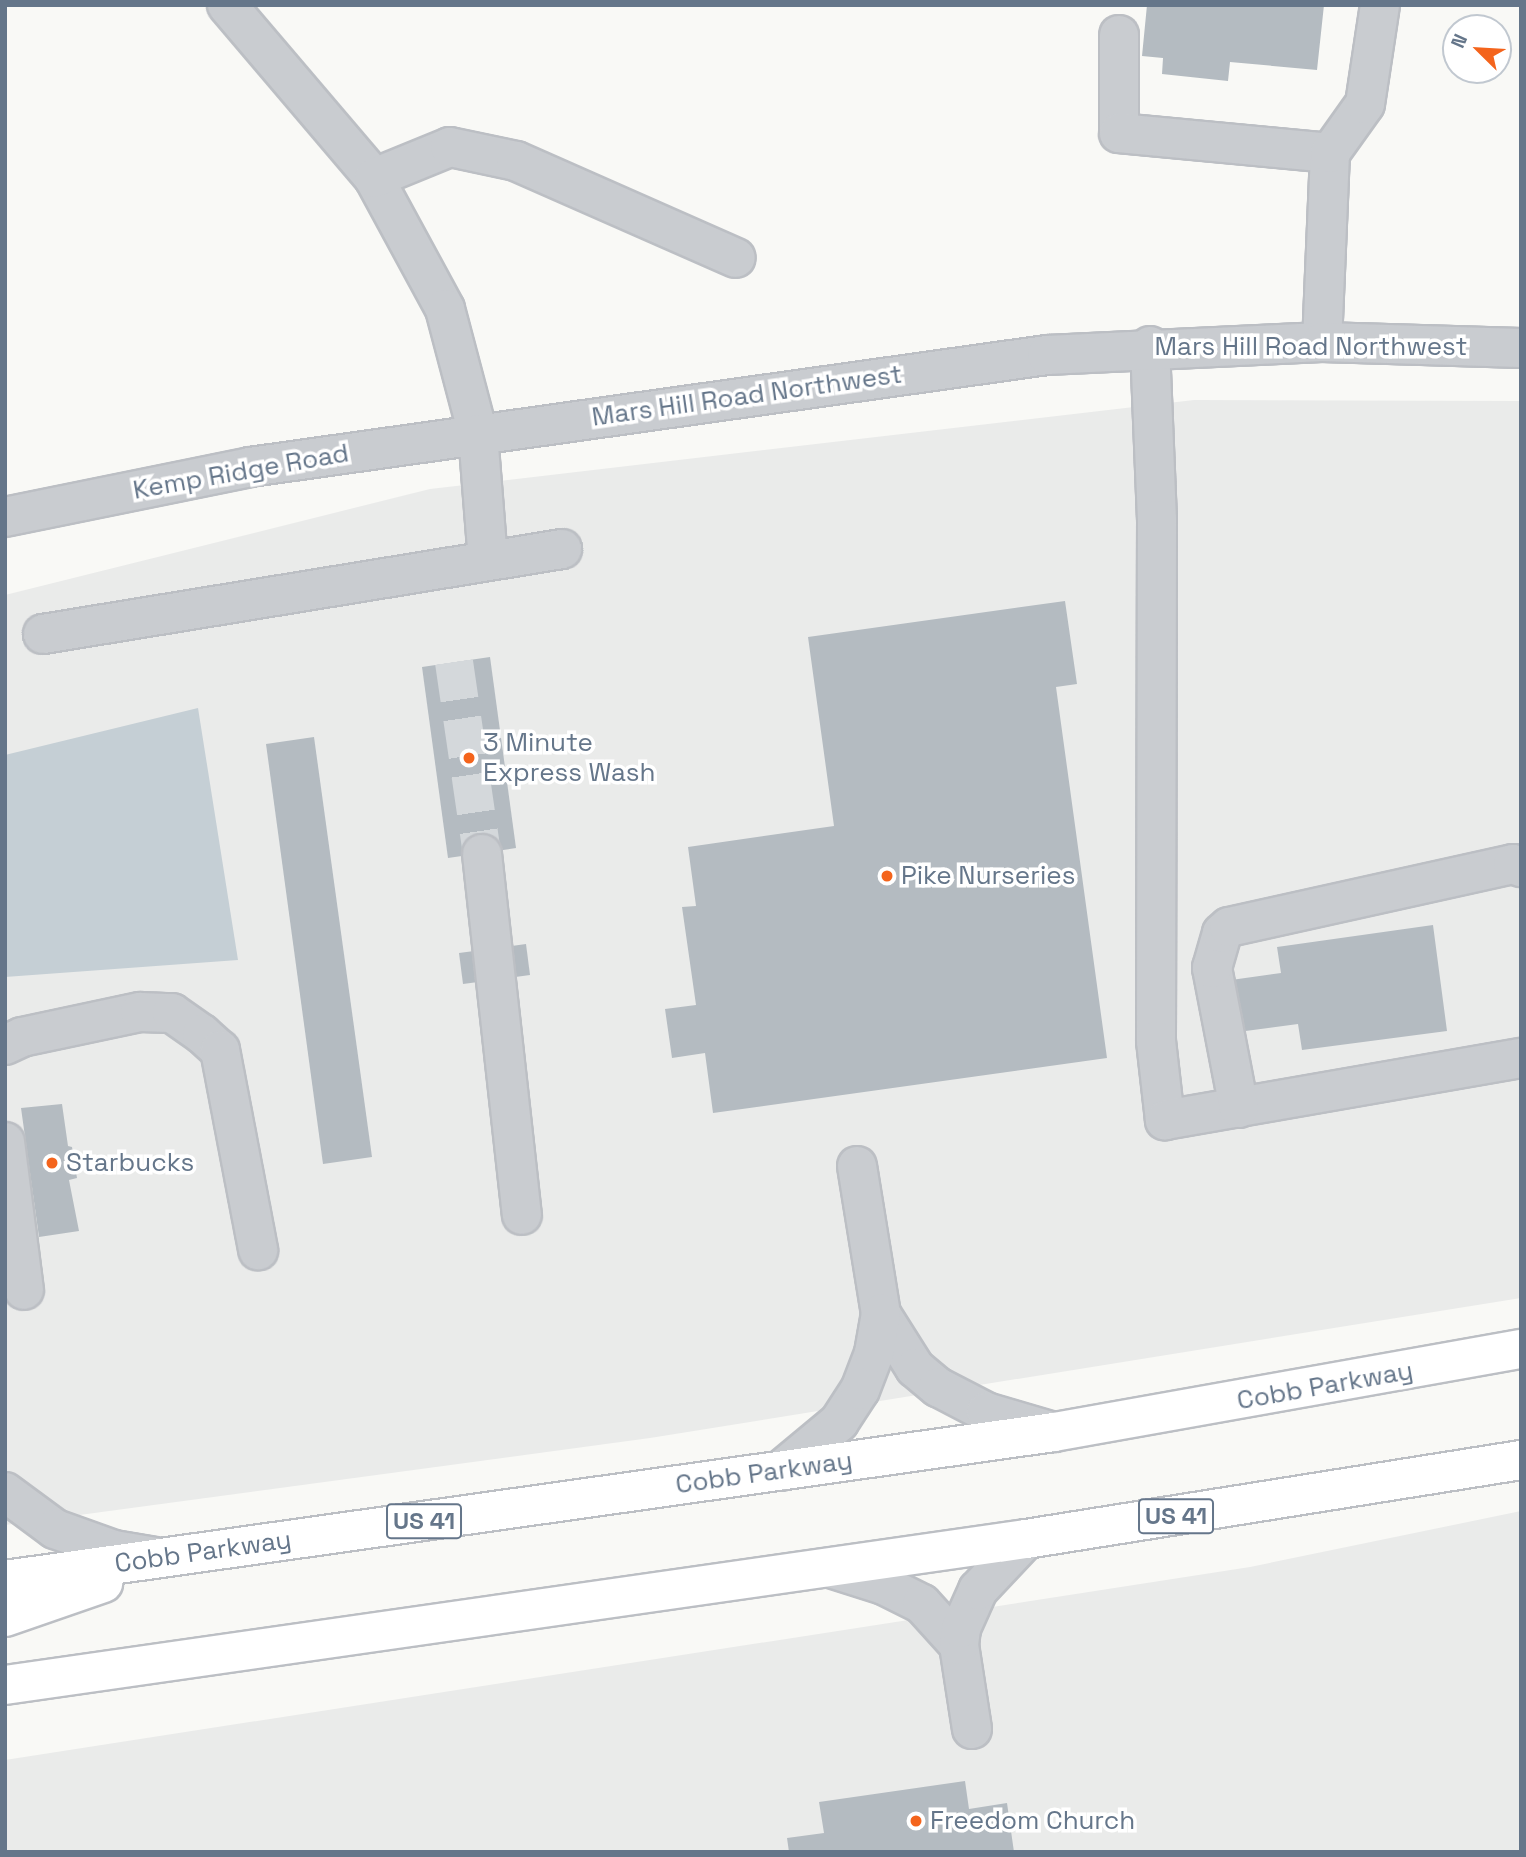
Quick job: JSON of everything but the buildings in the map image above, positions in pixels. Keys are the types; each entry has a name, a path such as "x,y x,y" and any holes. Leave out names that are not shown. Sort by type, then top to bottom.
{"main road":[{"name":"Cobb Parkway","path":"5,1580 1054,1432 1521,1349"},
{"name":"US 41","path":"5,1685 831,1568 1521,1460"},
{"path":"5,1617 163,1558"}],"street":[{"path":"227,5 374,178 445,309 478,434 488,560"},
{"path":"1322,342 1330,153 1365,104 1380,5"},
{"path":"1119,35 1119,133 1330,153"},
{"path":"374,178 450,147 516,161 736,258"},
{"name":"Mars Hill Road Northwest","path":"478,434 1034,357 1150,346 1322,342 1521,348"},
{"path":"1150,346 1157,520 1156,1041 1165,1120 1521,1058"},
{"name":"Kemp Ridge Road","path":"5,517 250,467 478,434"},
{"path":"43,634 562,549"},
{"path":"482,854 522,1215"},
{"path":"1239,1108 1212,968 1222,933 1229,927 1513,864 1521,867"},
{"path":"5,1045 22,1037 140,1012 172,1013 202,1034 220,1050 246,1252 208,1081 199,1052 187,1042 160,1027 143,1027 18,1055 5,1074"},
{"path":"5,1142 24,1290"},
{"path":"780,1471 839,1422 860,1390 874,1353 881,1314 857,1166"},
{"path":"881,1314 915,1368 938,1387 986,1412 1054,1432"},
{"path":"5,1492 33,1515 85,1541 163,1558"},
{"path":"972,1730 959,1645 967,1610 978,1590 1026,1539"},
{"path":"831,1568 884,1585 922,1604 959,1645"}],"shaded area":[{"path":"1194,400 1521,401 1521,1298 650,1438 5,1525 5,595 430,489"},
{"path":"198,708 238,960 5,977 5,755"},
{"path":"1521,1511 1521,1852 5,1852 5,1760 1250,1567"}],"tunnel":[{"path":"454,662 482,854"}],"place":[{"name":"3 Minute Express Wash","path":"469,758"},
{"name":"Pike Nurseries","path":"887,876"},
{"name":"Starbucks","path":"52,1163"},
{"name":"Freedom Church","path":"916,1821"}]}
